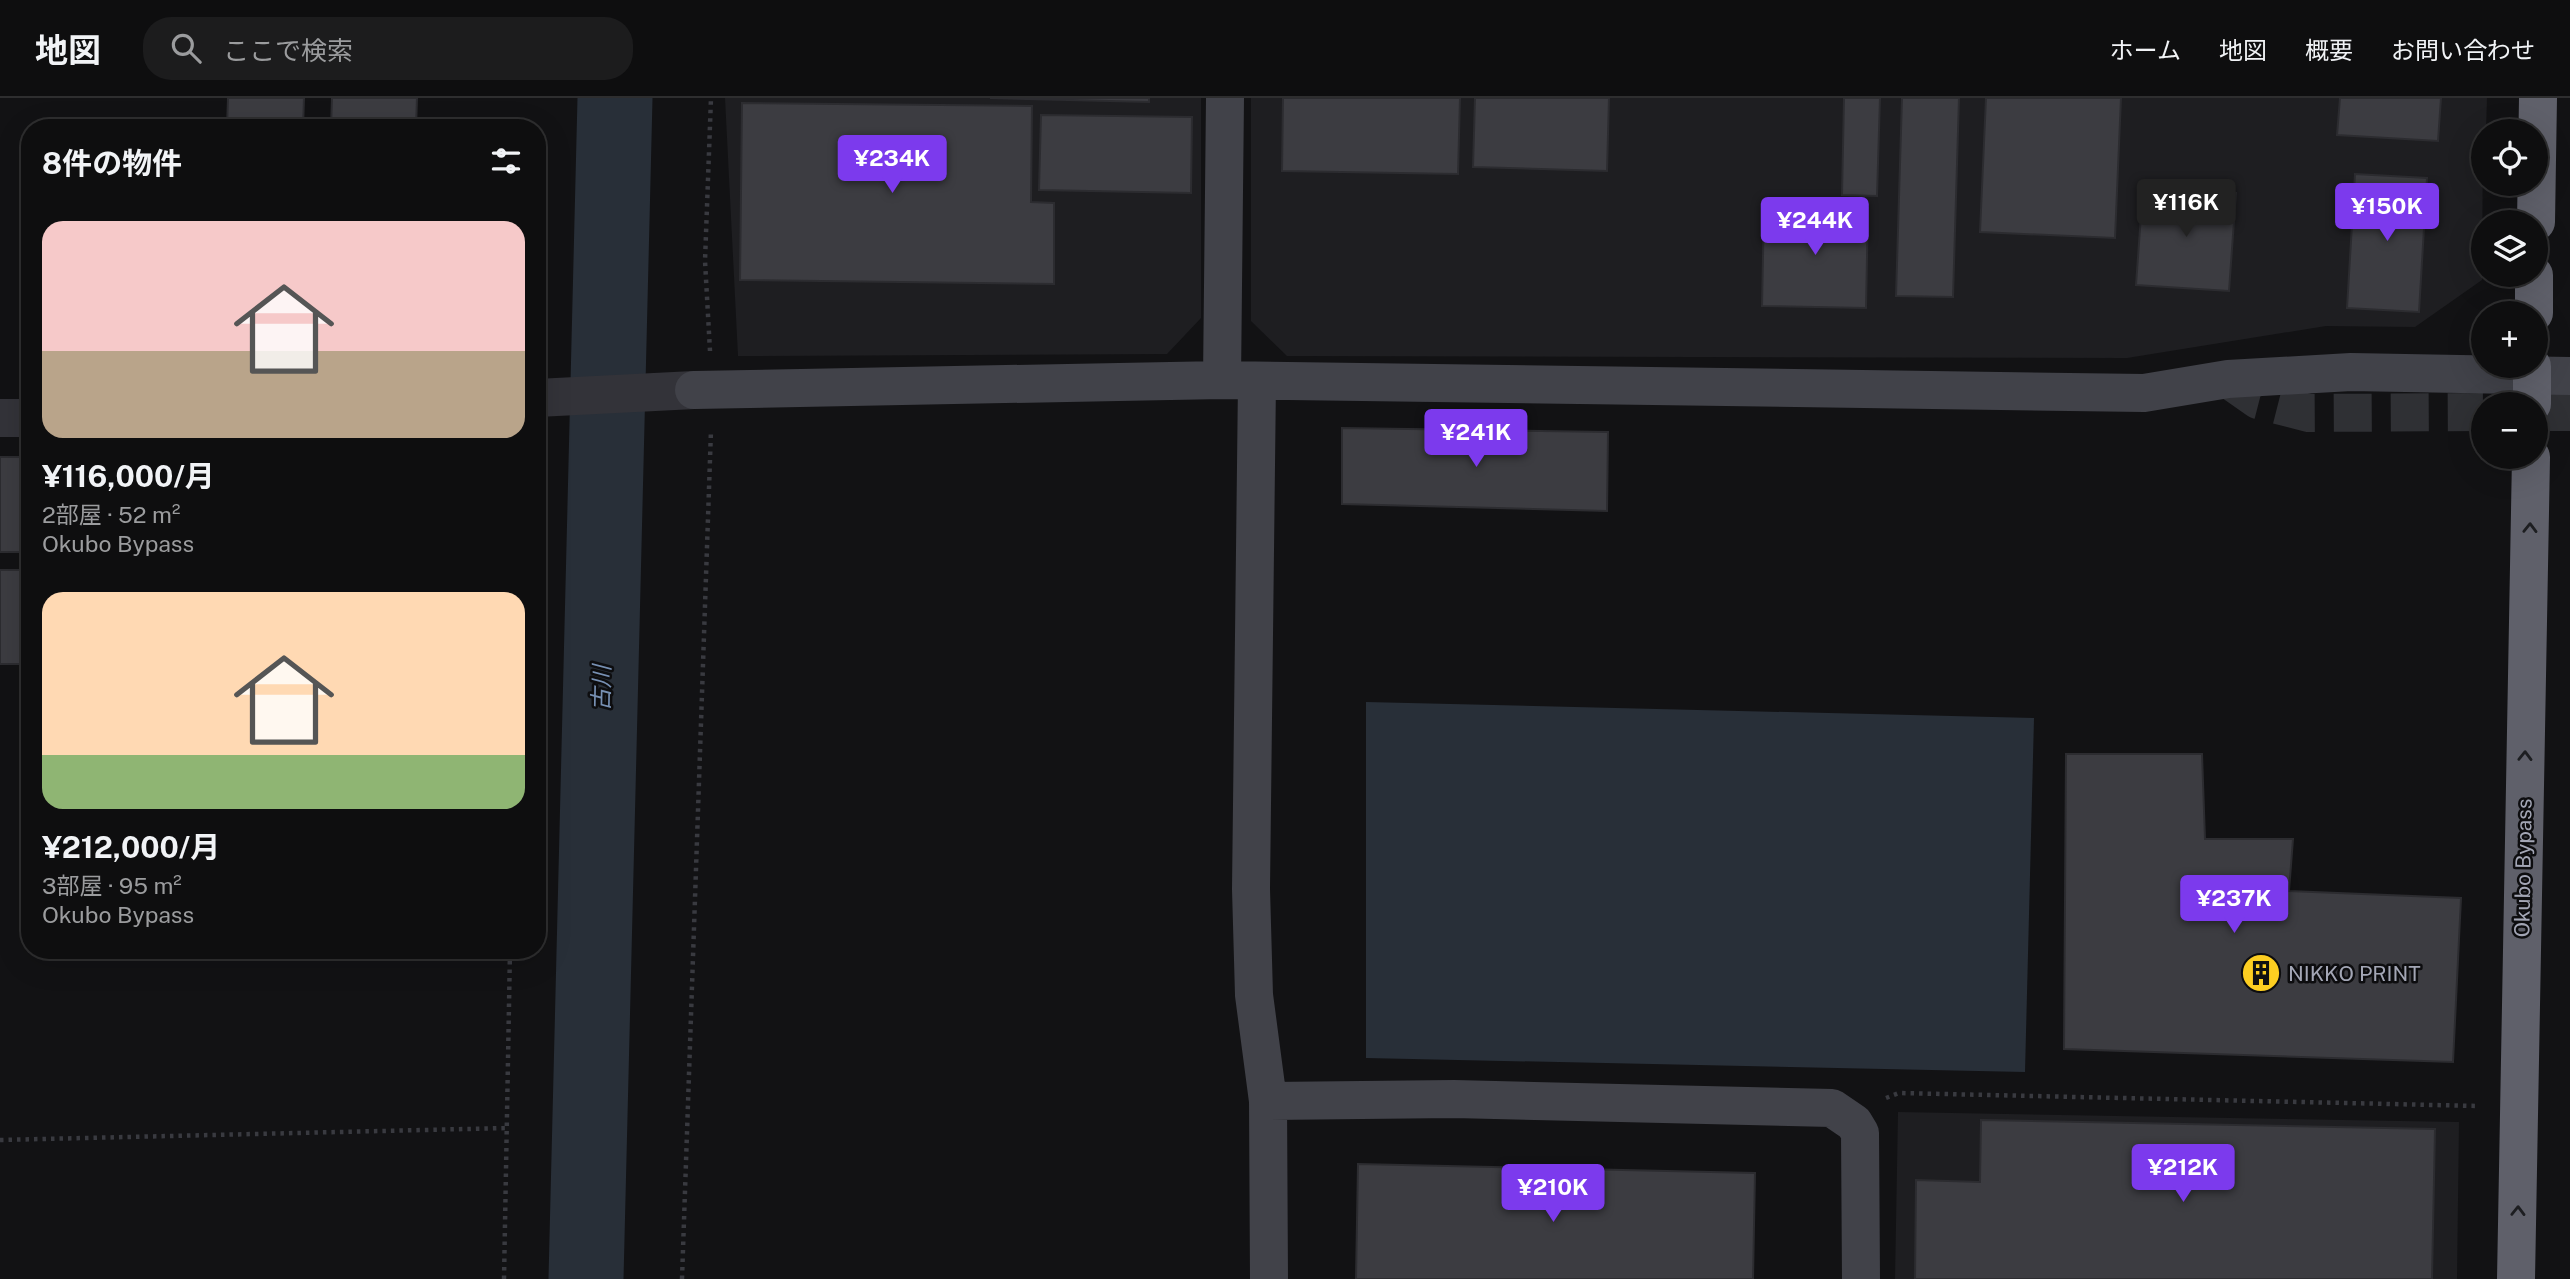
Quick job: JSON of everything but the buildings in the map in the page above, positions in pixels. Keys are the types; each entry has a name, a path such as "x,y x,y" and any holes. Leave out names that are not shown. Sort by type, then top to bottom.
{"highway":[{"path":"2536,210 2538,98"},
{"name":"Okubo Bypass","path":"2516,1279 2531,469"}],"street":[{"path":"1225,98 1239,381 1254,995 1268,1101 1269,1279"},
{"path":"546,398 703,390 1239,381 2144,393 2228,379 2351,372 2532,382 2570,376"},
{"path":"0,418 21,418"},
{"path":"1268,1101 1454,1100 1832,1108 1843,1113 1860,1133 1861,1279"}],"path":[{"path":"682,1279 710,98"},
{"path":"504,1279 510,959"},
{"path":"1843,1113 1899,1093 2520,1106"},
{"path":"0,1140 508,1128"}],"shaded area":[{"path":"725,98 1201,98 1201,318 1167,354 738,356"},
{"path":"1251,98 2487,98 2486,119 2471,119 2471,196 2483,196 2482,210 2471,210 2472,287 2415,327 2326,326 2127,358 1287,356 1251,321"},
{"path":"1366,702 2034,718 2025,1072 1366,1058"},
{"path":"1898,1112 2459,1122 2457,1279 1895,1279"}],"waterway":[{"name":"古川","path":"586,1279 615,98"}],"tunnel":[{"path":"2228,379 2258,400 2309,413 2471,412"},
{"path":"2548,412 2570,412"}],"place":[{"name":"NIKKO PRINT","path":"2261,973"}]}
